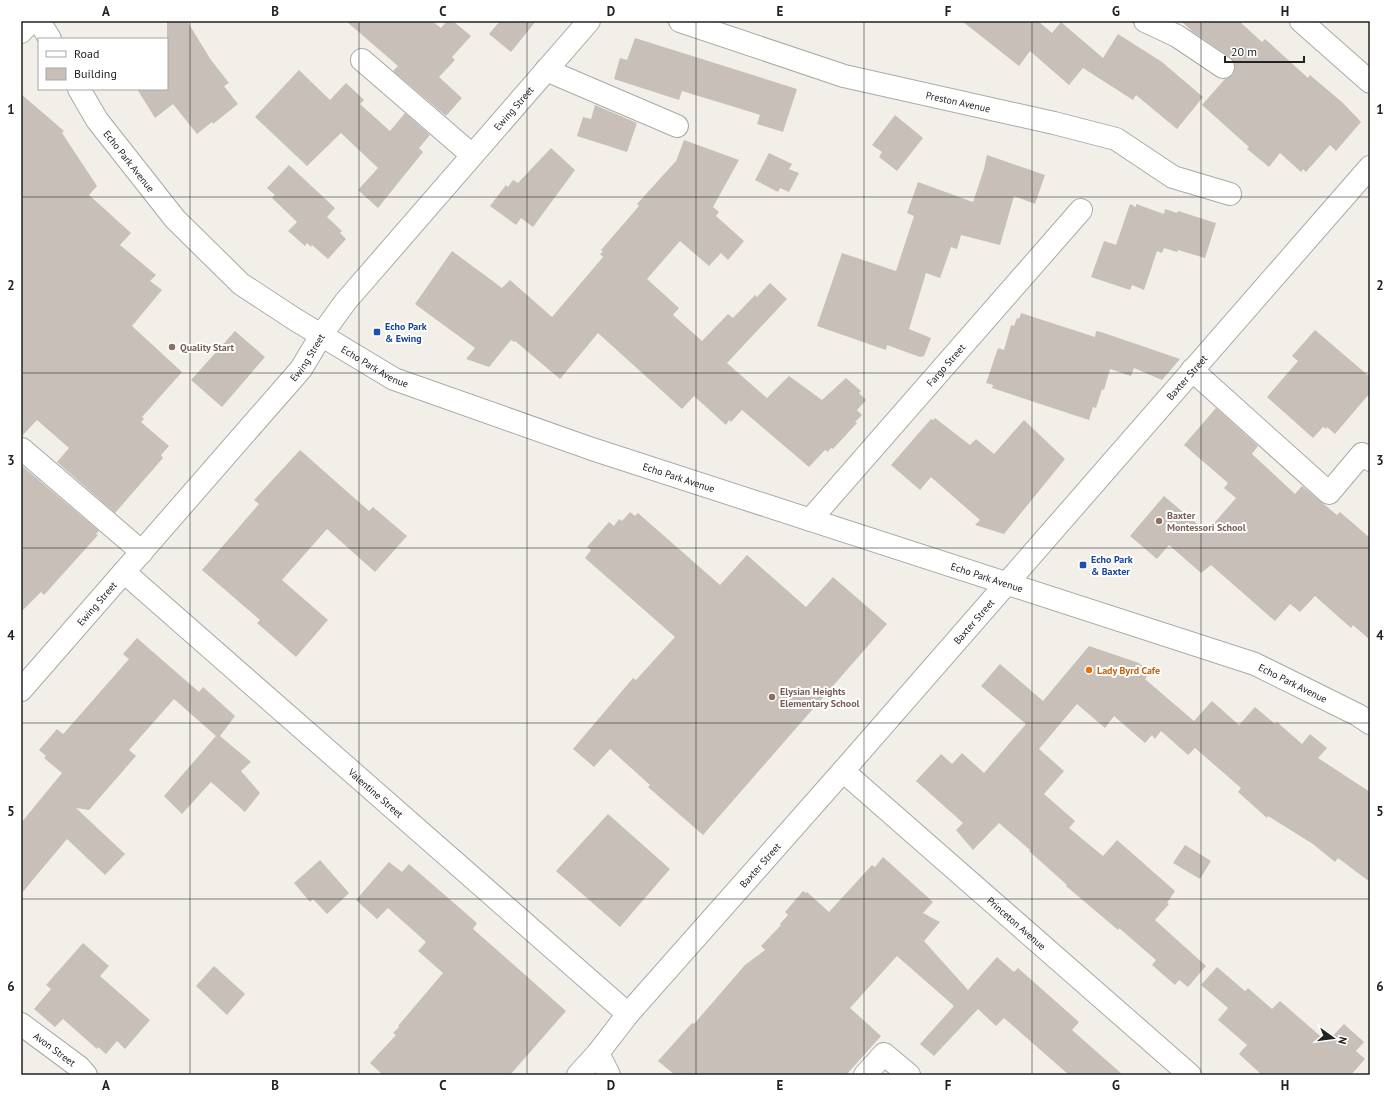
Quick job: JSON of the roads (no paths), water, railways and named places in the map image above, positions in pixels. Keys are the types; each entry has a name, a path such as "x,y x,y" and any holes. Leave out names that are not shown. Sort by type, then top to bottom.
{"street":[{"path":"21,32 31,21"},
{"path":"39,21 49,38"},
{"name":"Ewing Street","path":"25,676 142,552 301,369 322,334 346,301 589,21"},
{"name":"Preston Avenue","path":"680,21 844,76 1116,138 1173,177 1230,194"},
{"path":"1145,21 1177,36 1223,66"},
{"path":"1301,21 1370,82"},
{"path":"362,60 472,155"},
{"path":"546,70 677,126"},
{"name":"Echo Park Avenue","path":"80,90 97,120 175,219 241,284 296,320 322,334 394,379 592,450 1006,585 1255,664 1358,715 1370,723"},
{"name":"Baxter Street","path":"578,1075 598,1053 628,1014 1006,585 1370,167"},
{"name":"Fargo Street","path":"810,520 1082,210"},
{"path":"1192,370 1329,493 1362,454 1370,460"},
{"path":"22,449 142,552"},
{"name":"Valentine Street","path":"124,572 628,1014"},
{"name":"Princeton Avenue","path":"843,770 1190,1075"},
{"name":"Avon Street","path":"21,1024 79,1067 86,1075"},
{"path":"598,1053 609,1075"},
{"path":"866,1075 884,1054 908,1075"}],"place":[{"name":"Echo Park & Ewing","path":"377,332"},
{"name":"Quality Start","path":"172,347"},
{"name":"Baxter Montessori School","path":"1159,521"},
{"name":"Echo Park & Baxter","path":"1083,565"},
{"name":"Lady Byrd Cafe","path":"1089,670"},
{"name":"Elysian Heights Elementary School","path":"772,697"}]}
